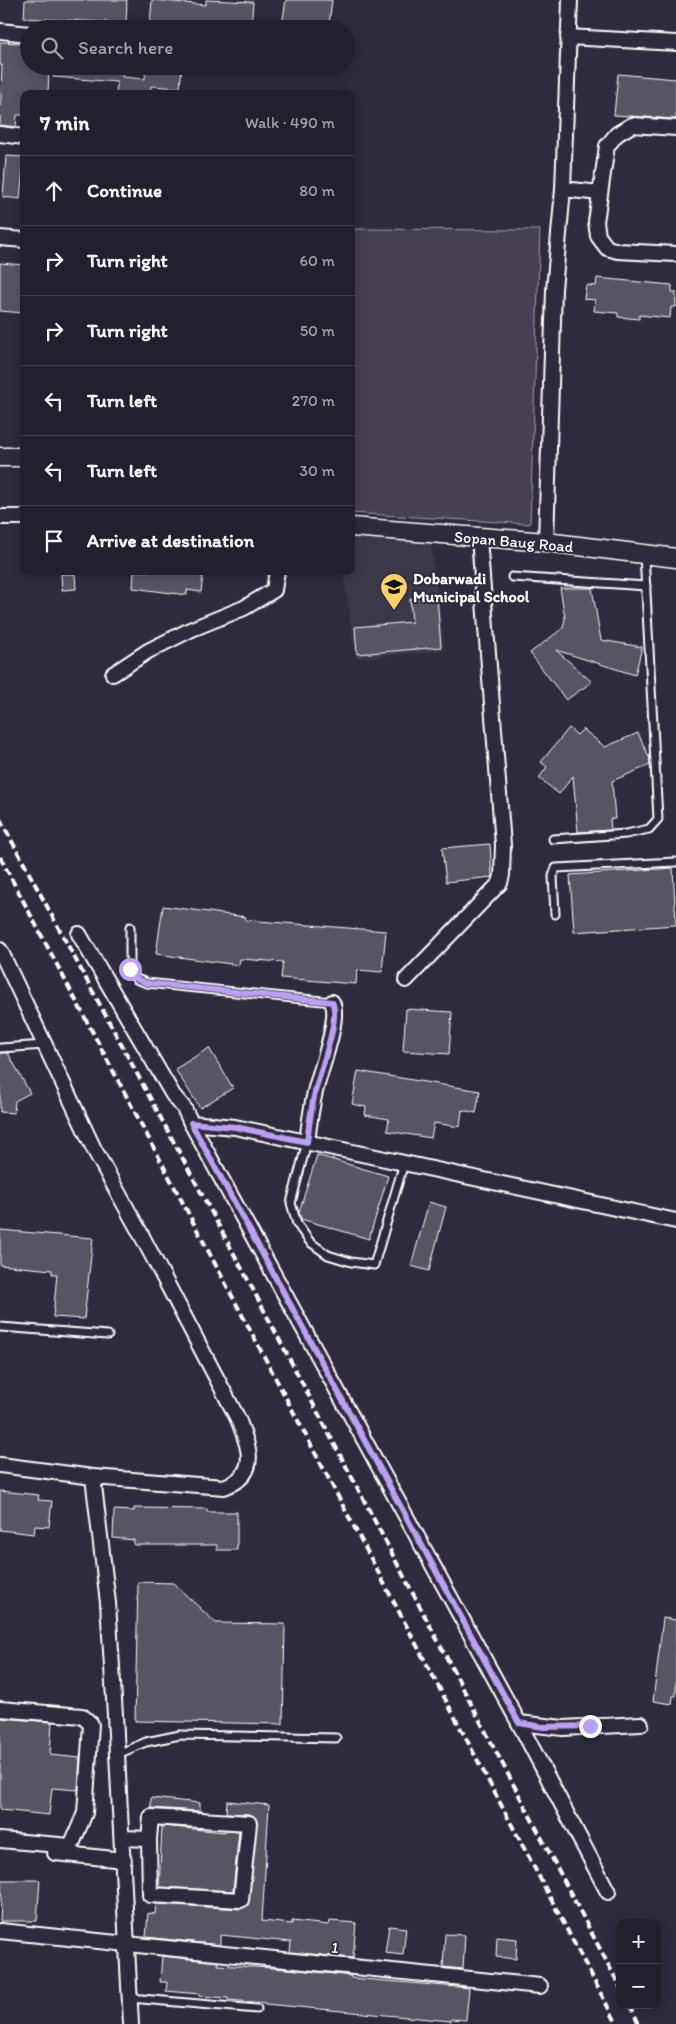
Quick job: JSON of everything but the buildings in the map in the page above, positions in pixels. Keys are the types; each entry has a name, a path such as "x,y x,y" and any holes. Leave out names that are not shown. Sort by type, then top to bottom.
{"street":[{"path":"546,542 554,290 563,189 570,0"},
{"path":"0,32 20,33"},
{"path":"568,38 676,43"},
{"path":"676,128 632,126 616,134 607,146 596,222 598,236 607,248 618,251 676,254"},
{"path":"0,134 20,136"},
{"path":"563,189 600,193"},
{"path":"0,238 20,240"},
{"path":"0,457 20,457"},
{"path":"0,517 20,517"},
{"name":"Sopan Baug Road","path":"355,527 546,542 676,558"},
{"path":"406,980 500,883 502,875 503,845 479,538"},
{"path":"113,674 148,651 244,608 274,590 276,575"},
{"path":"79,934 174,1095 184,1108 519,1723 608,1892"},
{"path":"0,950 94,1149 144,1238 238,1419 248,1446 249,1463 239,1479 224,1487 93,1478 0,1465"},
{"path":"307,1142 315,1092 331,1034 334,1009 332,1002"},
{"path":"191,1123 235,1127 676,1221"},
{"path":"93,1478 108,1603 124,1860 131,2024"},
{"path":"0,1708 82,1716 91,1724 85,1813 72,1846 0,1840"},
{"path":"519,1723 563,1728 641,1724"},
{"path":"151,1817 249,1823 242,1900 150,1895 149,1840 151,1817"},
{"path":"122,1838 149,1840"},
{"path":"0,1848 124,1860"},
{"name":"1","path":"0,1931 126,1942 540,1986"}],"lane":[{"path":"553,839 626,834 649,829 658,819 644,554"},
{"path":"512,577 646,586"},
{"path":"556,914 554,876 556,868 676,862"},
{"path":"130,927 130,969 136,979 147,983 332,1002"},
{"path":"0,1048 46,1045"},
{"path":"307,1142 291,1203 297,1224 310,1242 328,1255 351,1262 374,1265 404,1163"},
{"path":"0,1327 108,1335"},
{"path":"118,1754 146,1742 180,1736 336,1738"},
{"path":"130,1998 257,2010"}],"shaded area":[{"path":"355,229 540,230 530,524 355,513"},
{"name":"Dobarwadi Municipal School","path":"355,538 431,544 445,651 356,658 344,575 355,575"}],"railway":[{"path":"0,819 248,1280 616,1979"},
{"path":"0,857 617,2024"},
{"path":"632,2009 639,2024"}],"place":[{"name":"Dobarwadi Municipal School","path":"394,611"}],"route":[{"path":"130,969 136,979 147,983 332,1002 334,1009 331,1034 315,1092 307,1142 235,1127 191,1123 519,1723 563,1728 590,1726"}]}
